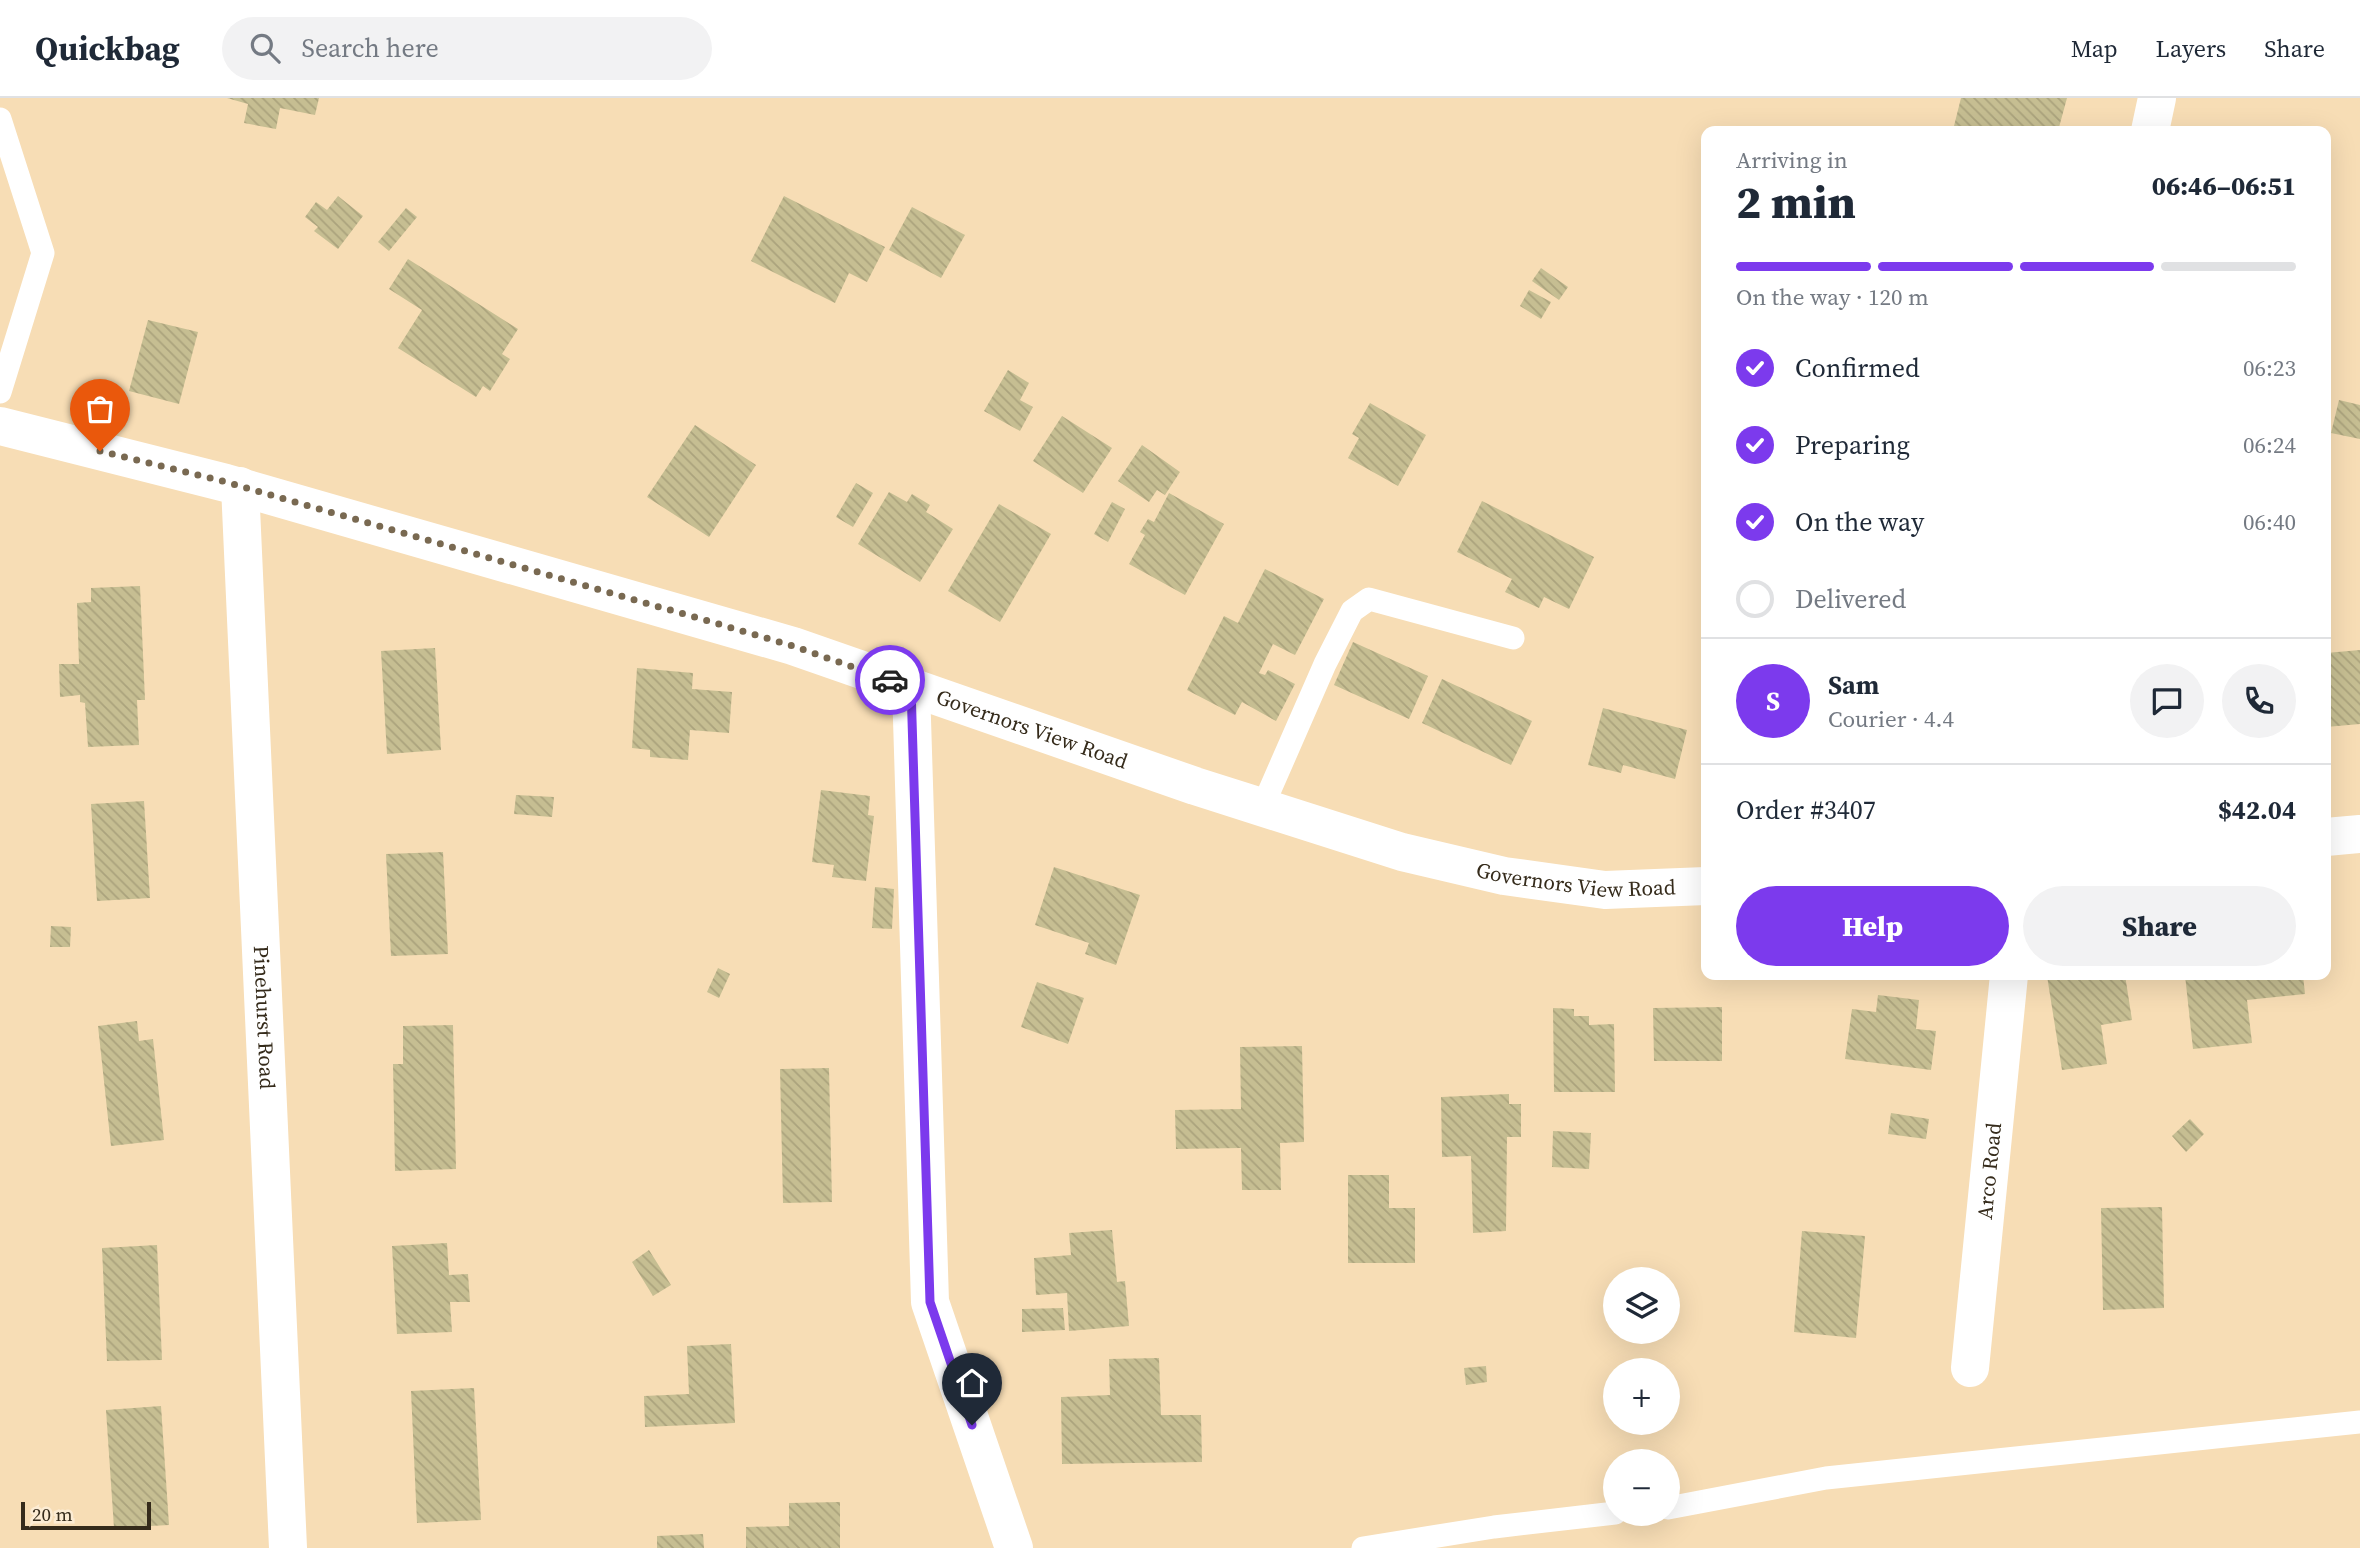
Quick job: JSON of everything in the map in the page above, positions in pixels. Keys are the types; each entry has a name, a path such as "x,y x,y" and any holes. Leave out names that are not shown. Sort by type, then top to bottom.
{"street":[{"path":"2151,126 2157,98"},
{"name":"Governors View Road","path":"0,426 240,486 793,646 1262,808 1402,852 1504,876 1605,890 1701,886"},
{"name":"Pinehurst Road","path":"240,486 288,1548"},
{"path":"911,687 930,1302 1013,1548"},
{"path":"2331,837 2360,834"},
{"name":"Arco Road","path":"1970,1368 2009,980"}],"lane":[{"path":"0,118 43,253 0,392"},
{"path":"1262,808 1325,664 1352,611 1369,599 1513,638"},
{"path":"1680,1506 1826,1478 2360,1422"},
{"path":"1363,1548 1494,1527 1603,1515"}],"building":[{"path":"227,98 319,98 315,115 280,108 276,129 244,123 248,104"},
{"path":"1961,98 2067,98 2059,126 1954,126"},
{"path":"338,196 363,216 338,249 314,231 318,227 305,217 316,202 327,210"},
{"path":"784,196 885,247 867,282 849,273 835,303 751,261"},
{"path":"912,207 965,235 941,278 889,250"},
{"path":"406,208 417,217 389,251 378,242"},
{"path":"408,259 518,329 502,354 510,359 490,391 483,386 476,397 398,348 422,310 389,289"},
{"path":"1541,268 1568,287 1559,300 1532,281"},
{"path":"1529,290 1551,302 1541,319 1520,306"},
{"path":"148,320 198,332 179,404 129,391"},
{"path":"1008,370 1029,383 1020,400 1033,407 1020,431 984,411"},
{"path":"2339,400 2360,405 2360,439 2331,433"},
{"path":"1370,403 1426,435 1398,486 1348,458 1359,438 1352,434"},
{"path":"1062,416 1112,448 1083,493 1033,461"},
{"path":"695,425 756,465 709,537 647,497"},
{"path":"1142,445 1180,472 1165,495 1157,490 1149,502 1118,481"},
{"path":"856,483 873,493 853,527 836,517"},
{"path":"889,492 907,502 912,494 930,505 926,512 953,529 920,582 858,544"},
{"path":"1169,493 1224,524 1185,595 1129,564 1145,535 1140,532 1148,519 1154,522"},
{"path":"1482,501 1594,557 1569,609 1544,597 1539,608 1505,592 1512,579 1457,552"},
{"path":"1112,502 1125,509 1108,542 1094,534"},
{"path":"999,504 1051,534 1000,622 948,591"},
{"path":"1265,569 1324,599 1295,655 1273,644 1259,673 1265,675 1268,670 1295,684 1276,721 1242,702 1235,715 1187,690 1224,616 1238,623"},
{"path":"140,586 145,700 137,700 139,745 88,747 85,703 80,702 80,695 60,697 59,664 79,664 77,603 91,602 91,588"},
{"path":"1353,642 1428,676 1409,719 1334,685"},
{"path":"435,648 441,750 387,754 381,651"},
{"path":"2360,650 2360,724 2331,727 2331,653"},
{"path":"637,668 693,673 692,689 732,692 729,733 690,730 688,760 650,757 650,750 632,748"},
{"path":"1442,679 1532,721 1511,765 1422,723"},
{"path":"1603,708 1687,730 1675,779 1623,765 1621,773 1588,765"},
{"path":"821,790 870,796 868,815 874,816 866,881 832,877 834,865 812,862"},
{"path":"516,795 554,797 552,817 514,814"},
{"path":"144,801 150,898 97,901 91,804"},
{"path":"443,852 448,954 391,956 386,854"},
{"path":"1054,867 1140,895 1116,965 1085,954 1089,943 1035,925"},
{"path":"875,887 894,889 892,929 872,928"},
{"path":"51,926 71,927 70,947 50,947"},
{"path":"718,968 730,974 719,998 707,992"},
{"path":"2048,980 2126,980 2132,1020 2101,1025 2107,1064 2062,1070"},
{"path":"2186,980 2304,980 2305,994 2247,1000 2252,1043 2193,1049"},
{"path":"1037,982 1084,998 1068,1044 1021,1027"},
{"path":"1878,995 1919,1000 1916,1029 1936,1031 1931,1070 1845,1059 1852,1009 1876,1012"},
{"path":"1722,1007 1722,1061 1654,1061 1653,1008"},
{"path":"1553,1008 1574,1009 1574,1016 1589,1016 1589,1025 1614,1024 1615,1092 1554,1092"},
{"path":"137,1021 139,1041 153,1039 164,1140 111,1146 98,1026"},
{"path":"453,1025 456,1169 395,1171 393,1064 403,1064 403,1026"},
{"path":"1302,1046 1304,1142 1280,1143 1281,1190 1242,1190 1241,1148 1176,1149 1175,1110 1241,1109 1240,1047"},
{"path":"829,1068 832,1202 783,1203 780,1069"},
{"path":"1509,1094 1509,1104 1521,1104 1521,1137 1507,1137 1506,1231 1473,1233 1471,1156 1442,1157 1441,1097"},
{"path":"1891,1113 1929,1119 1926,1139 1888,1134"},
{"path":"2190,1119 2204,1134 2186,1152 2172,1136"},
{"path":"1553,1131 1591,1133 1589,1169 1552,1167"},
{"path":"1348,1175 1389,1175 1389,1208 1415,1208 1415,1263 1348,1263"},
{"path":"2162,1207 2164,1308 2103,1310 2101,1208"},
{"path":"1112,1230 1117,1282 1125,1281 1129,1326 1069,1331 1067,1293 1036,1295 1034,1258 1071,1255 1069,1233"},
{"path":"1802,1231 1865,1236 1856,1338 1794,1332"},
{"path":"447,1243 449,1275 468,1274 470,1302 450,1302 452,1332 397,1334 392,1246"},
{"path":"157,1245 162,1360 107,1361 102,1248"},
{"path":"649,1250 671,1285 653,1296 632,1262"},
{"path":"1063,1308 1065,1330 1022,1332 1022,1309"},
{"path":"731,1344 735,1423 645,1427 644,1396 689,1394 687,1346"},
{"path":"1159,1358 1161,1415 1201,1415 1202,1462 1062,1464 1061,1397 1110,1395 1109,1359"},
{"path":"1486,1366 1487,1382 1466,1385 1464,1368"},
{"path":"474,1388 481,1520 417,1523 411,1391"},
{"path":"161,1406 169,1525 114,1528 106,1410"},
{"path":"840,1502 840,1548 746,1548 746,1527 789,1526 789,1503"},
{"path":"703,1534 704,1548 657,1548 657,1536"}],"way so far":[{"path":"100,451 226,482 715,623 793,646 890,680"}],"route":[{"path":"890,680 911,687 930,1302 972,1425"}]}
